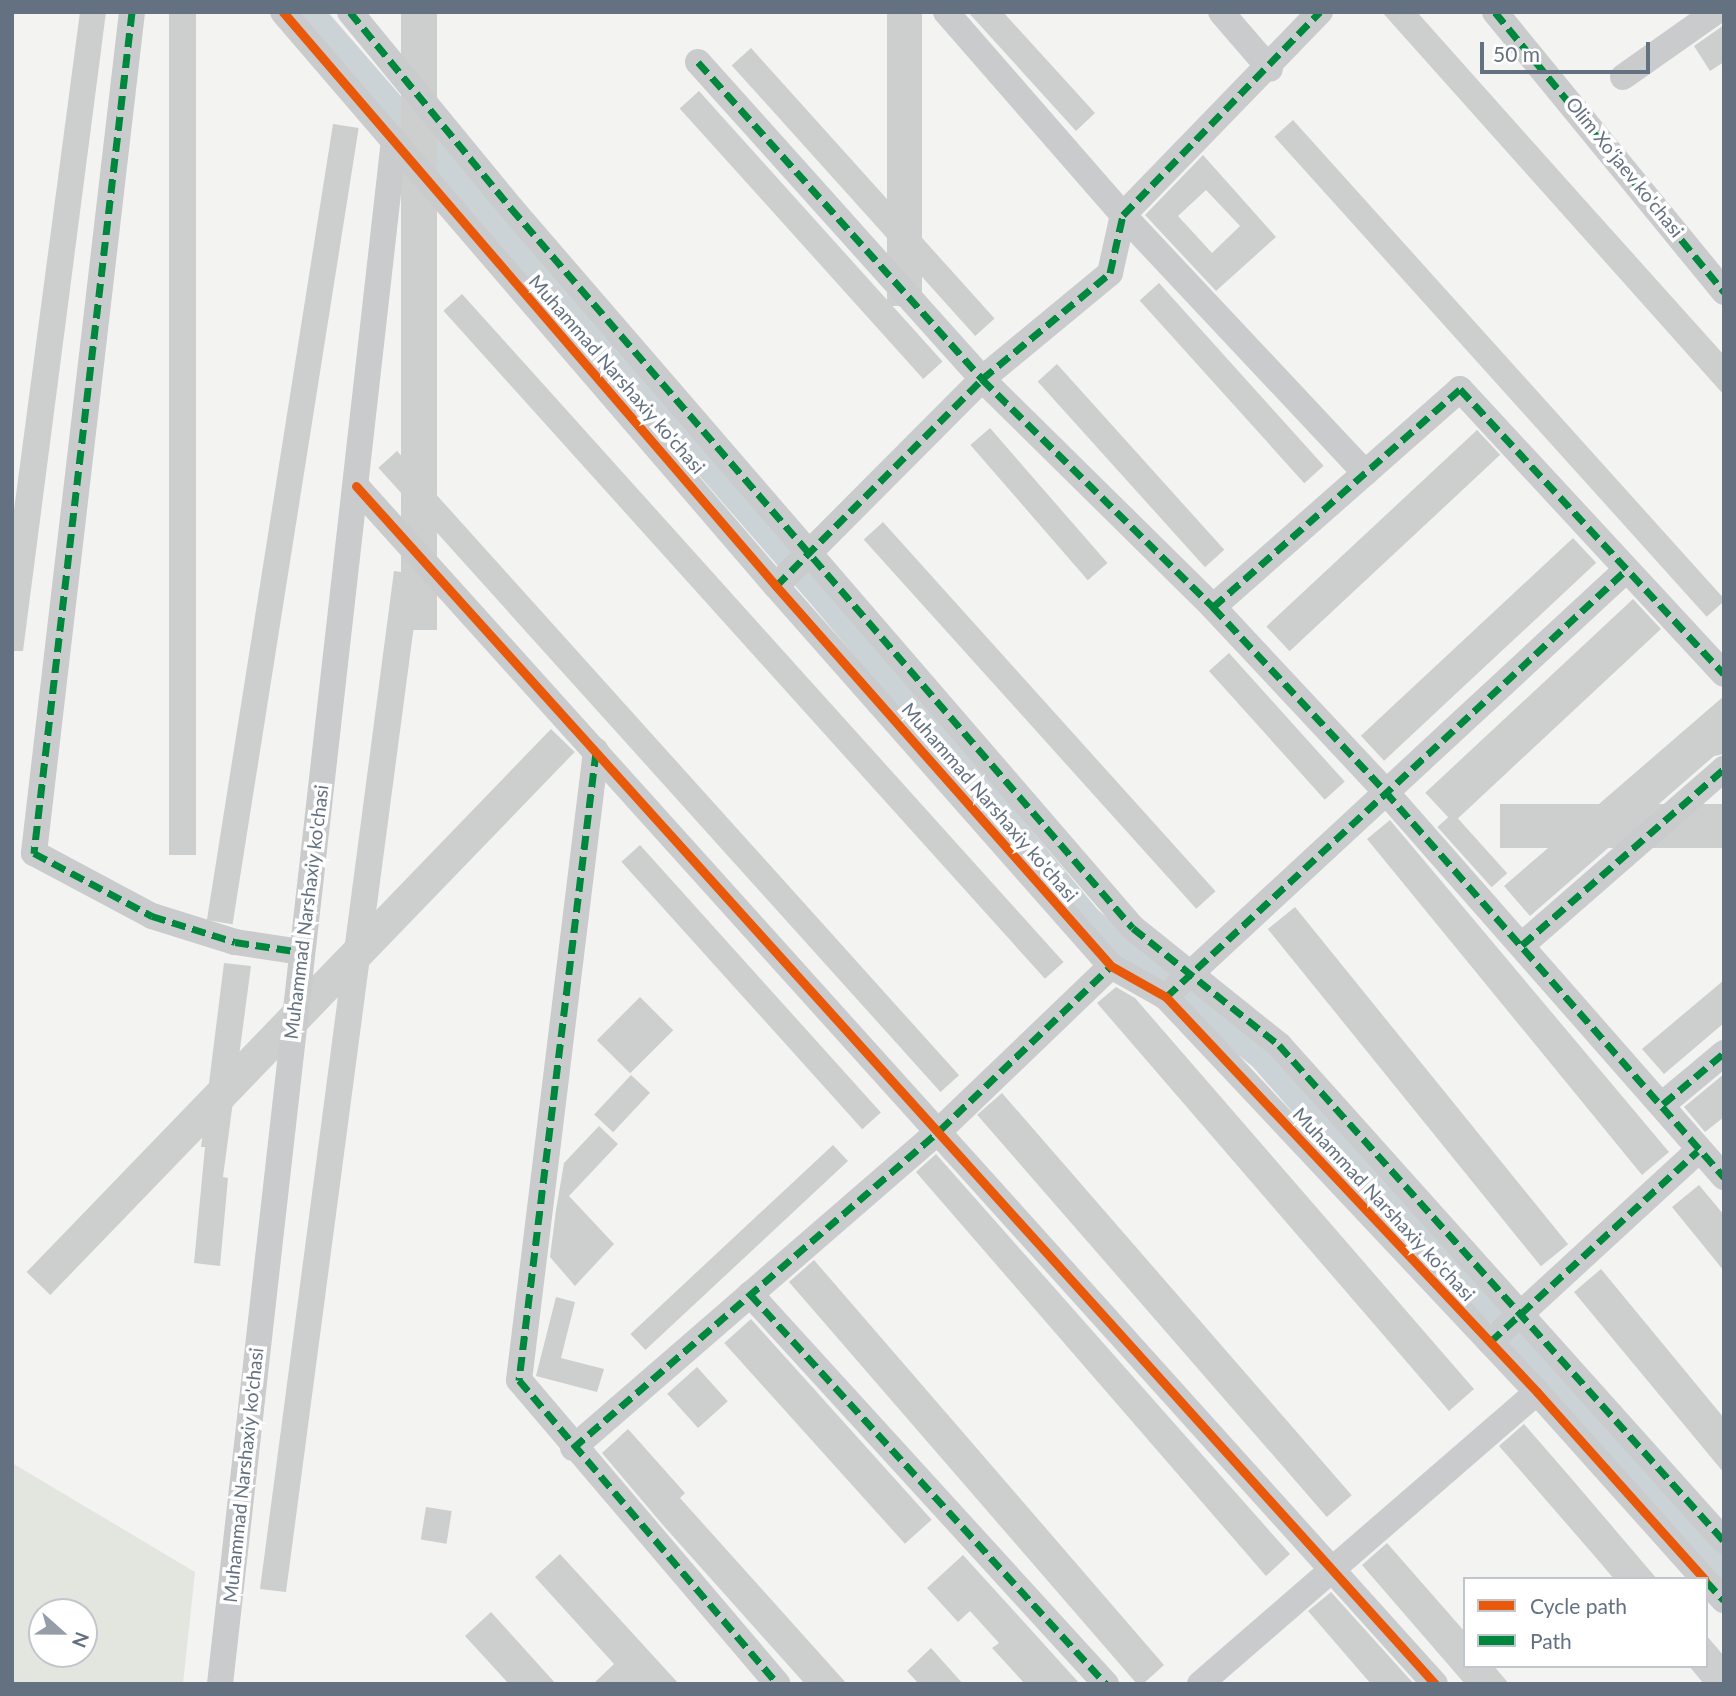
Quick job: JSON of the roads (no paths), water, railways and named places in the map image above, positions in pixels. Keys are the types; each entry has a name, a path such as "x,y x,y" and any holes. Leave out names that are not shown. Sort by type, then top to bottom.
{"street":[{"path":"132,12 34,853 152,916 235,942 300,953"},
{"name":"Muhammad Narshaxiy ko'chasi","path":"283,12 776,586 1111,965 1166,997 1537,1392 1702,1577"},
{"path":"350,12 511,208 1133,928 1188,975 1279,1045 1523,1312 1724,1541"},
{"path":"946,12 1123,215 1365,473"},
{"path":"1221,12 1270,69"},
{"path":"776,586 982,379 1110,274 1123,215 1270,69 1320,12"},
{"name":"Olim Xoʻjaev ko'chasi","path":"1495,12 1716,264 1724,292"},
{"path":"1623,78 1715,12"},
{"path":"698,62 982,379 1213,607 1385,790 1663,1104 1698,1151 1724,1177"},
{"name":"Muhammad Narshaxiy ko'chasi","path":"220,1684 300,953 394,140"},
{"path":"1213,607 1460,389 1724,674"},
{"path":"356,486 940,1130 1435,1684"},
{"path":"1166,997 1385,790 1625,570"},
{"path":"596,751 519,1380 573,1448 778,1684"},
{"path":"1521,945 1724,769"},
{"path":"573,1448 940,1130 1111,965"},
{"path":"1663,1104 1724,1053"},
{"path":"1490,1342 1698,1151"},
{"path":"750,1294 1106,1684"},
{"path":"1200,1684 1537,1392"},
{"name":"Muhammad Narshaxiy ko'chasi","path":"1708,1583 1724,1600"}],"waterway":[{"path":"312,12 825,602 1090,919 1262,1059 1402,1219 1492,1311"},
{"path":"1520,1341 1724,1572"}]}
